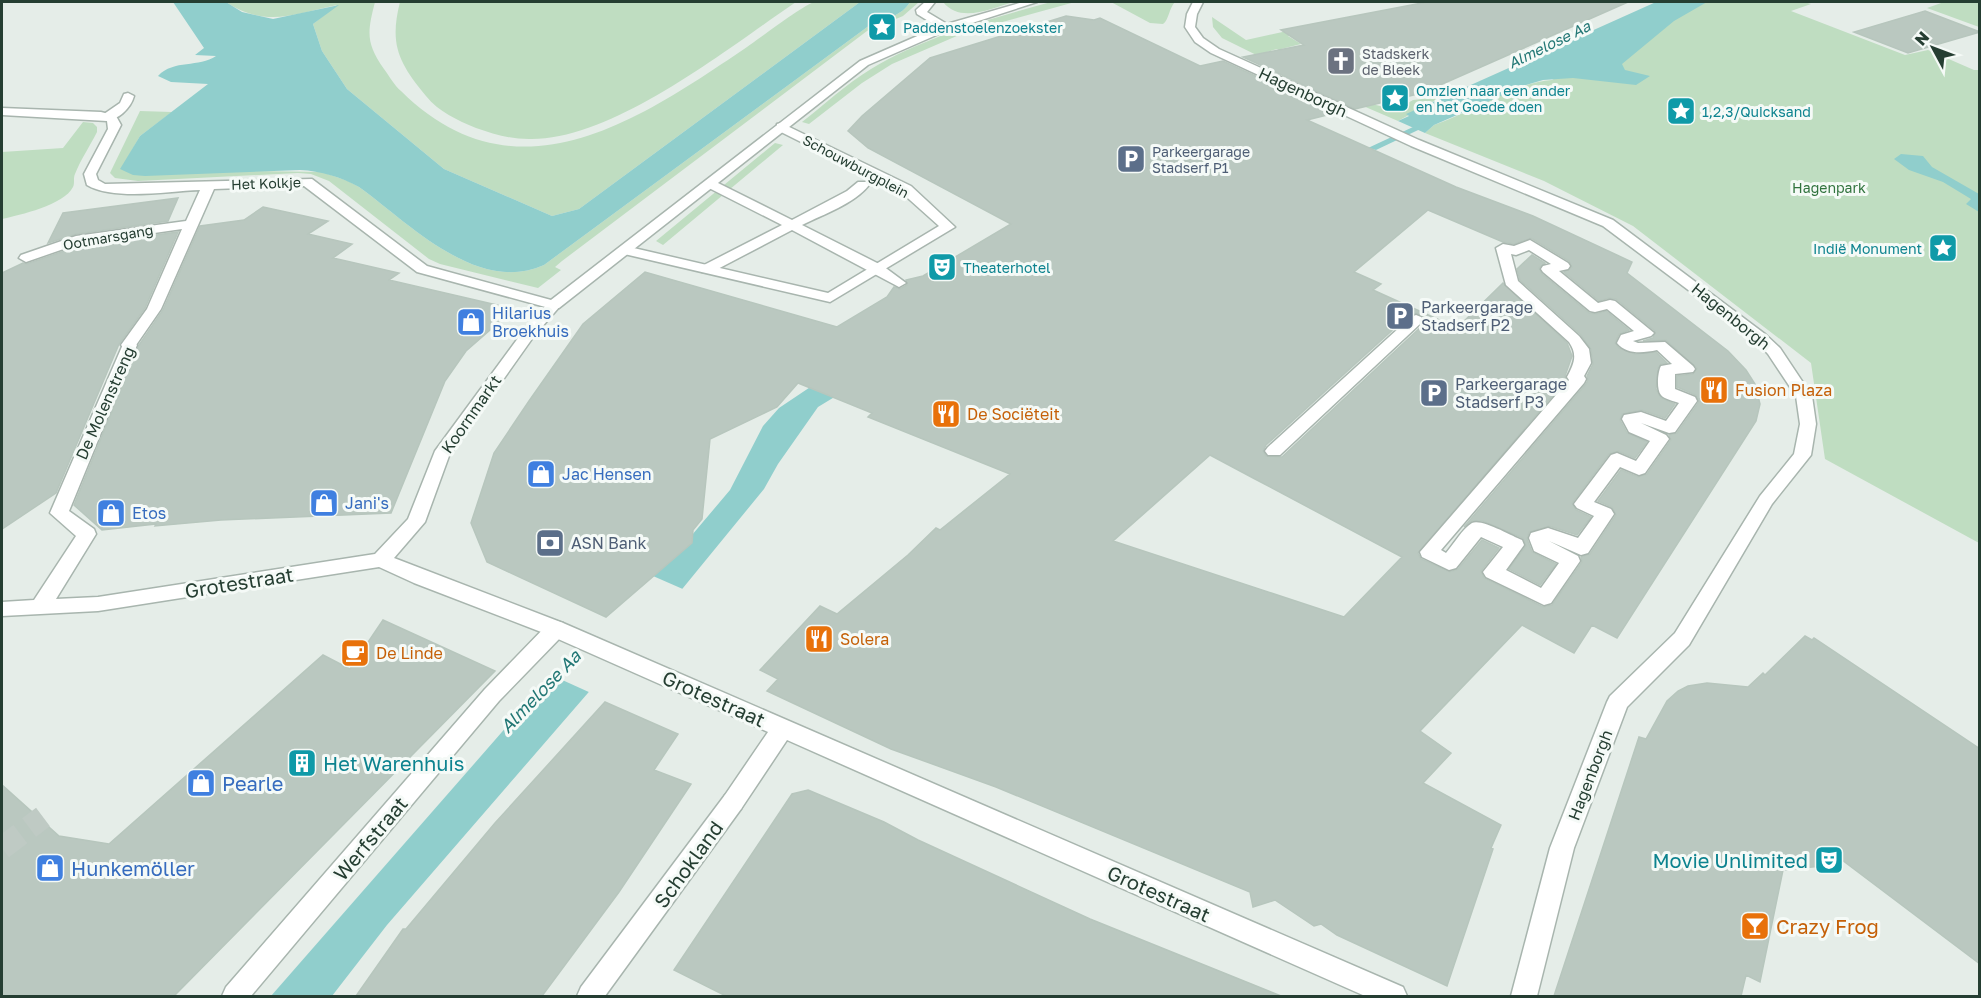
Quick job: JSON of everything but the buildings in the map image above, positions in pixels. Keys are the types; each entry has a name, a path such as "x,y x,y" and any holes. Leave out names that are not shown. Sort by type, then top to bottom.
{"street":[{"path":"930,2 921,10 922,14 946,28"},
{"name":"Schouwburgplein","path":"554,305 864,63 946,28 1032,2"},
{"name":"Hagenborgh","path":"1198,2 1192,14 1190,27 1193,34 1208,46 1415,143 1608,223 1760,337 1774,351 1804,396 1808,424 1802,455 1766,500 1682,639 1618,702 1562,848 1524,996"},
{"path":"2,111 108,117 121,109 128,96"},
{"name":"Het Kolkje","path":"108,117 116,125 90,174 96,185 122,189 307,182 316,186 410,262 422,269 554,305"},
{"name":"Schouwburgplein","path":"625,250 761,284 830,298 948,226 906,189 781,127"},
{"path":"710,183 878,269 899,284"},
{"name":"De Molenstreng","path":"40,607 87,534 59,513 129,345 154,309 209,185"},
{"name":"Schouwburgplein","path":"707,269 852,194 863,185"},
{"name":"Ootmarsgang","path":"26,258 76,240 192,224"},
{"path":"1530,244 1563,266 1548,269 1595,308 1610,304 1646,333 1626,338 1625,343 1641,349 1660,345 1687,369 1667,369 1667,392 1689,401 1669,428 1643,417 1630,419 1630,424 1635,428 1660,439 1639,469 1617,459 1583,504 1605,514 1581,548 1552,534 1538,537 1541,546 1570,561 1544,598 1493,572 1515,545 1478,528 1449,562 1429,552 1578,379 1575,377 1583,363 1579,346 1568,332 1520,291 1509,279 1503,248 1514,252 1530,244"},
{"name":"Koornmarkt","path":"381,560 416,522 441,455 529,333 554,305"},
{"path":"1274,451 1416,320"},
{"name":"Grotestraat","path":"2,609 98,604 381,560 421,578 556,629 1394,996"},
{"name":"Werfstraat","path":"235,996 492,695 556,629"},
{"name":"Schokland","path":"590,996 733,802 783,728"}],"green space":[{"path":"826,1 860,2 579,209 552,216 444,169 347,89 322,51 313,24 337,5 294,15 267,17 240,10 226,2 375,2 370,22 371,45 378,60 401,91 444,125 488,142 533,146 577,139 620,123 664,101 809,4"},
{"path":"400,2 796,2 704,66 632,109 597,125 562,136 529,139 502,136 476,128 449,115 431,102 409,73 399,53 396,30"},
{"path":"910,2 919,2 903,16 867,31 562,261 555,267 561,270 538,288 440,264 429,259 329,181 311,174 138,181 115,178 110,173 140,111 172,112 140,136 121,169 322,172 359,187 445,251 469,263 494,271 519,272 544,265 870,25 898,14"},
{"path":"943,2 1014,2 967,13 950,9"},
{"path":"1051,2 1075,2 966,32 892,64 862,83 809,124 802,122 853,81 892,57 959,30"},
{"path":"1111,2 1175,2 1163,24 1150,23"},
{"name":"Hagenpark","path":"1681,2 1804,2 1811,4 1791,11 1905,55 1928,50 1974,70 1979,70 1979,543 1825,459 1811,363 1633,226 1544,181 1425,133 1434,125 1508,92 1523,86 1552,80"},
{"path":"1944,2 1979,2 1979,27 1927,8"},
{"path":"1212,17 1246,40 1287,31 1293,35 1288,36 1301,44 1281,49 1305,65 1301,65 1277,49 1267,52 1303,78 1222,38 1213,27"},
{"path":"1340,96 1396,110 1413,100 1441,97 1398,121"},
{"path":"83,122 93,123 97,127 97,132 77,168 74,185 68,193 61,199 41,208 2,219 2,152 63,148"},
{"path":"775,143 783,145 663,245 656,241"}],"water":[{"path":"173,2 226,2 242,12 273,19 339,5 313,24 322,51 347,89 444,169 552,216 579,209 860,2 910,2 898,14 870,25 544,265 519,272 494,271 469,263 445,251 359,187 323,173 300,170 145,176 133,175 120,169 140,136 208,84 171,82 158,76 171,67 202,62 216,56 195,55 204,48"},
{"path":"1656,2 1707,2 1674,21 1622,64 1625,70 1650,76 1636,85 1573,78 1543,80 1526,85 1434,125 1425,133 1398,121 1409,116 1406,114"},
{"path":"1901,154 1923,156 1932,167 1979,194 1979,212 1966,204 1971,199 1943,182 1909,170 1894,159"},
{"path":"867,349 907,353 818,407 778,464 764,489 683,588 594,686 387,925 332,996 271,996 558,668 681,548 730,490 763,426 779,408"}],"pier":[{"path":"653,576 685,590 642,641 591,693 549,674 594,628"}],"waterway":[{"name":"Almelose Aa","path":"1373,148 1431,122"}],"tunnel":[{"path":"2,848 43,817"}],"place":[{"name":"Paddenstoelenzoekster","path":"882,27"},
{"name":"Stadskerk de Bleek","path":"1341,61"},
{"name":"Omzien naar een ander en het Goede doen","path":"1395,98"},
{"name":"1,2,3/Quicksand","path":"1681,111"},
{"name":"Parkeergarage Stadserf P1","path":"1131,159"},
{"name":"Indië Monument","path":"1943,248"},
{"name":"Theaterhotel","path":"942,267"},
{"name":"Parkeergarage Stadserf P2","path":"1400,316"},
{"name":"Hilarius Broekhuis","path":"471,322"},
{"name":"Fusion Plaza","path":"1714,390"},
{"name":"Parkeergarage Stadserf P3","path":"1434,393"},
{"name":"De Sociëteit","path":"946,414"},
{"name":"Jac Hensen","path":"541,474"},
{"name":"Jani's","path":"324,503"},
{"name":"Etos","path":"111,513"},
{"name":"ASN Bank","path":"550,543"},
{"name":"Solera","path":"819,639"},
{"name":"De Linde","path":"355,653"},
{"name":"Het Warenhuis","path":"302,763"},
{"name":"Pearle","path":"201,783"},
{"name":"Movie Unlimited","path":"1829,860"},
{"name":"Hunkemöller","path":"50,868"},
{"name":"Crazy Frog","path":"1755,926"}]}
